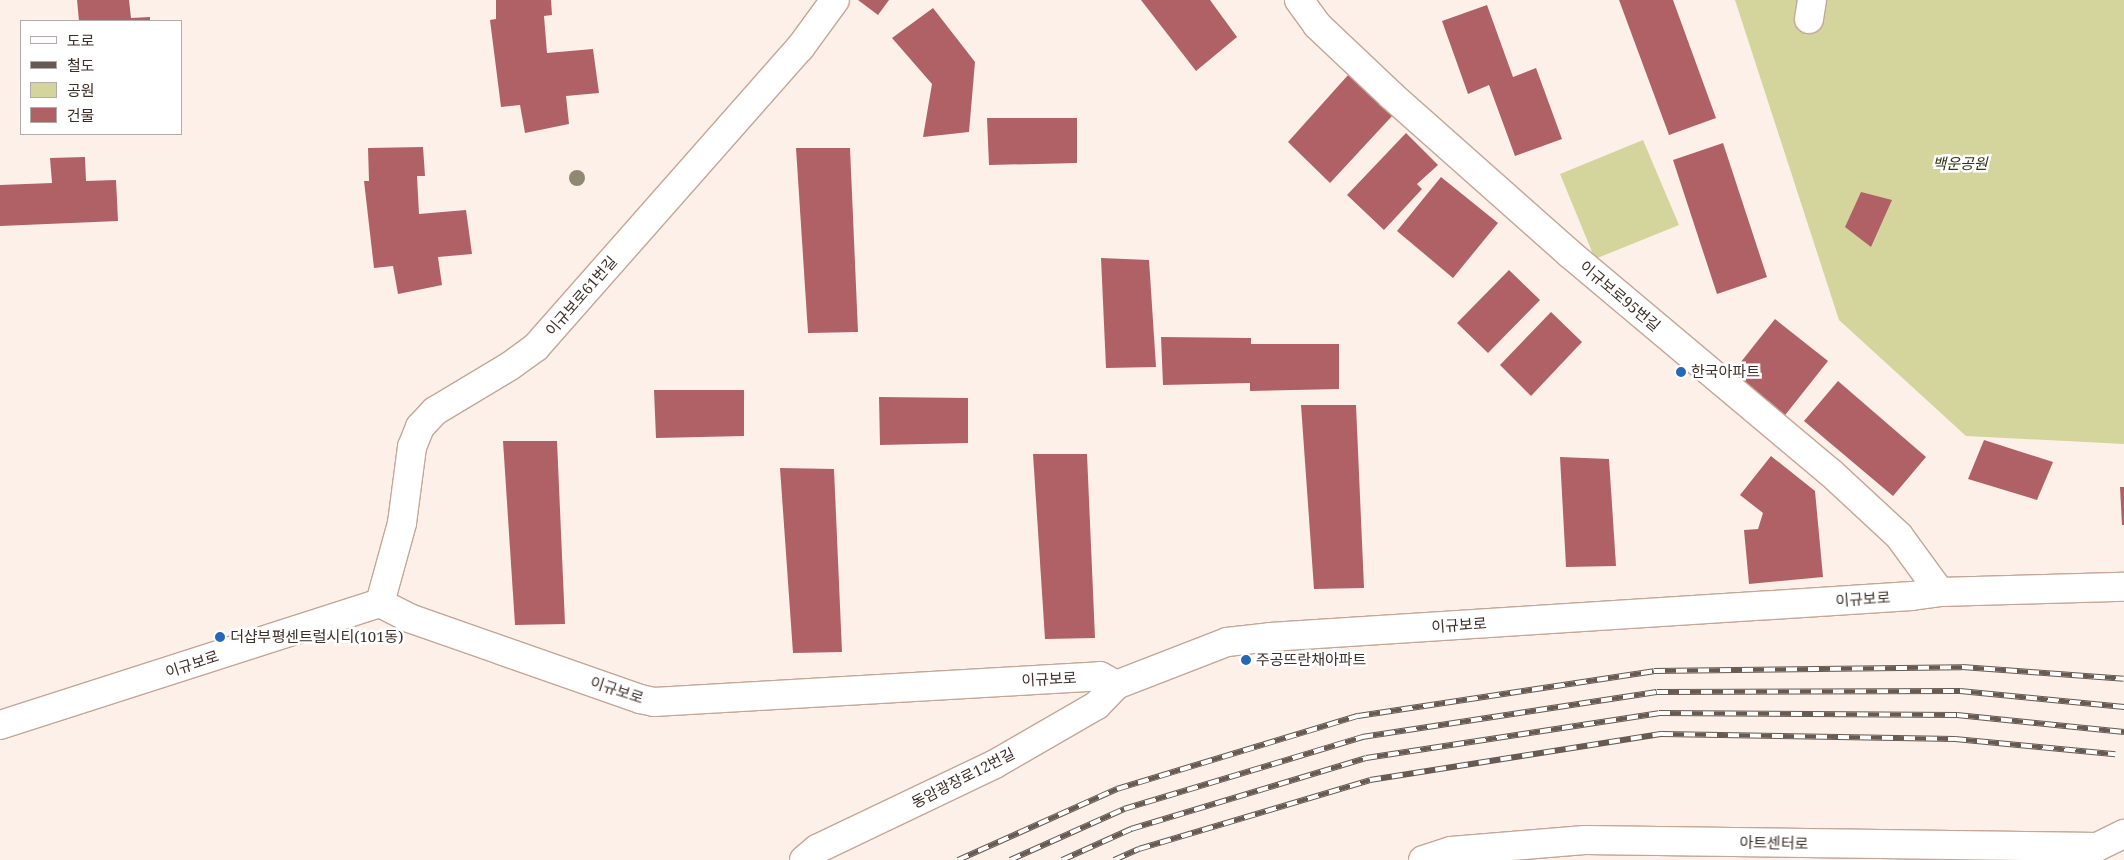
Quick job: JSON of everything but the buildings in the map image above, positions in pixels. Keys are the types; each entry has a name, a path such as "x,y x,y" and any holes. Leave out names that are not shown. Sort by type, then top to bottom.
{"street":[{"name":"이규보로61번길","path":"380,603 402,523 412,447 420,427 435,410 510,366 536,347 800,48 835,0"},
{"name":"이규보로95번길","path":"1299,0 1317,26 1392,96 1570,254 1844,485 1899,536 1940,592"},
{"name":"이규보로","path":"0,726 380,603 409,618 640,699 654,702 1100,676 1116,684 1227,642 1270,636 1912,596 1940,592 2124,587"},
{"name":"동암광장로12번길","path":"804,860 817,849 995,764 1097,705 1116,684"},
{"name":"아트센터로","path":"1423,860 1452,851 1585,840 2097,847 2124,834"}],"green space":[{"name":"백운공원","path":"1735,0 2124,0 2124,444 1966,436 1839,320"},
{"path":"1643,140 1679,225 1595,259 1560,174"}],"railway":[{"path":"958,860 1117,789 1358,716 1654,671 1962,667 2124,679"},
{"path":"1010,860 1124,809 1362,737 1657,692 1960,691 2124,707"},
{"path":"1062,860 1131,829 1366,758 1659,713 1957,715 2124,732"},
{"path":"1114,860 1139,849 1370,780 1662,734 1955,739 2115,754"}],"place":[{"name":"한국아파트","path":"1681,372"},
{"name":"더샵부평센트럴시티(101동)","path":"220,637"},
{"name":"주공뜨란채아파트","path":"1246,660"}]}
